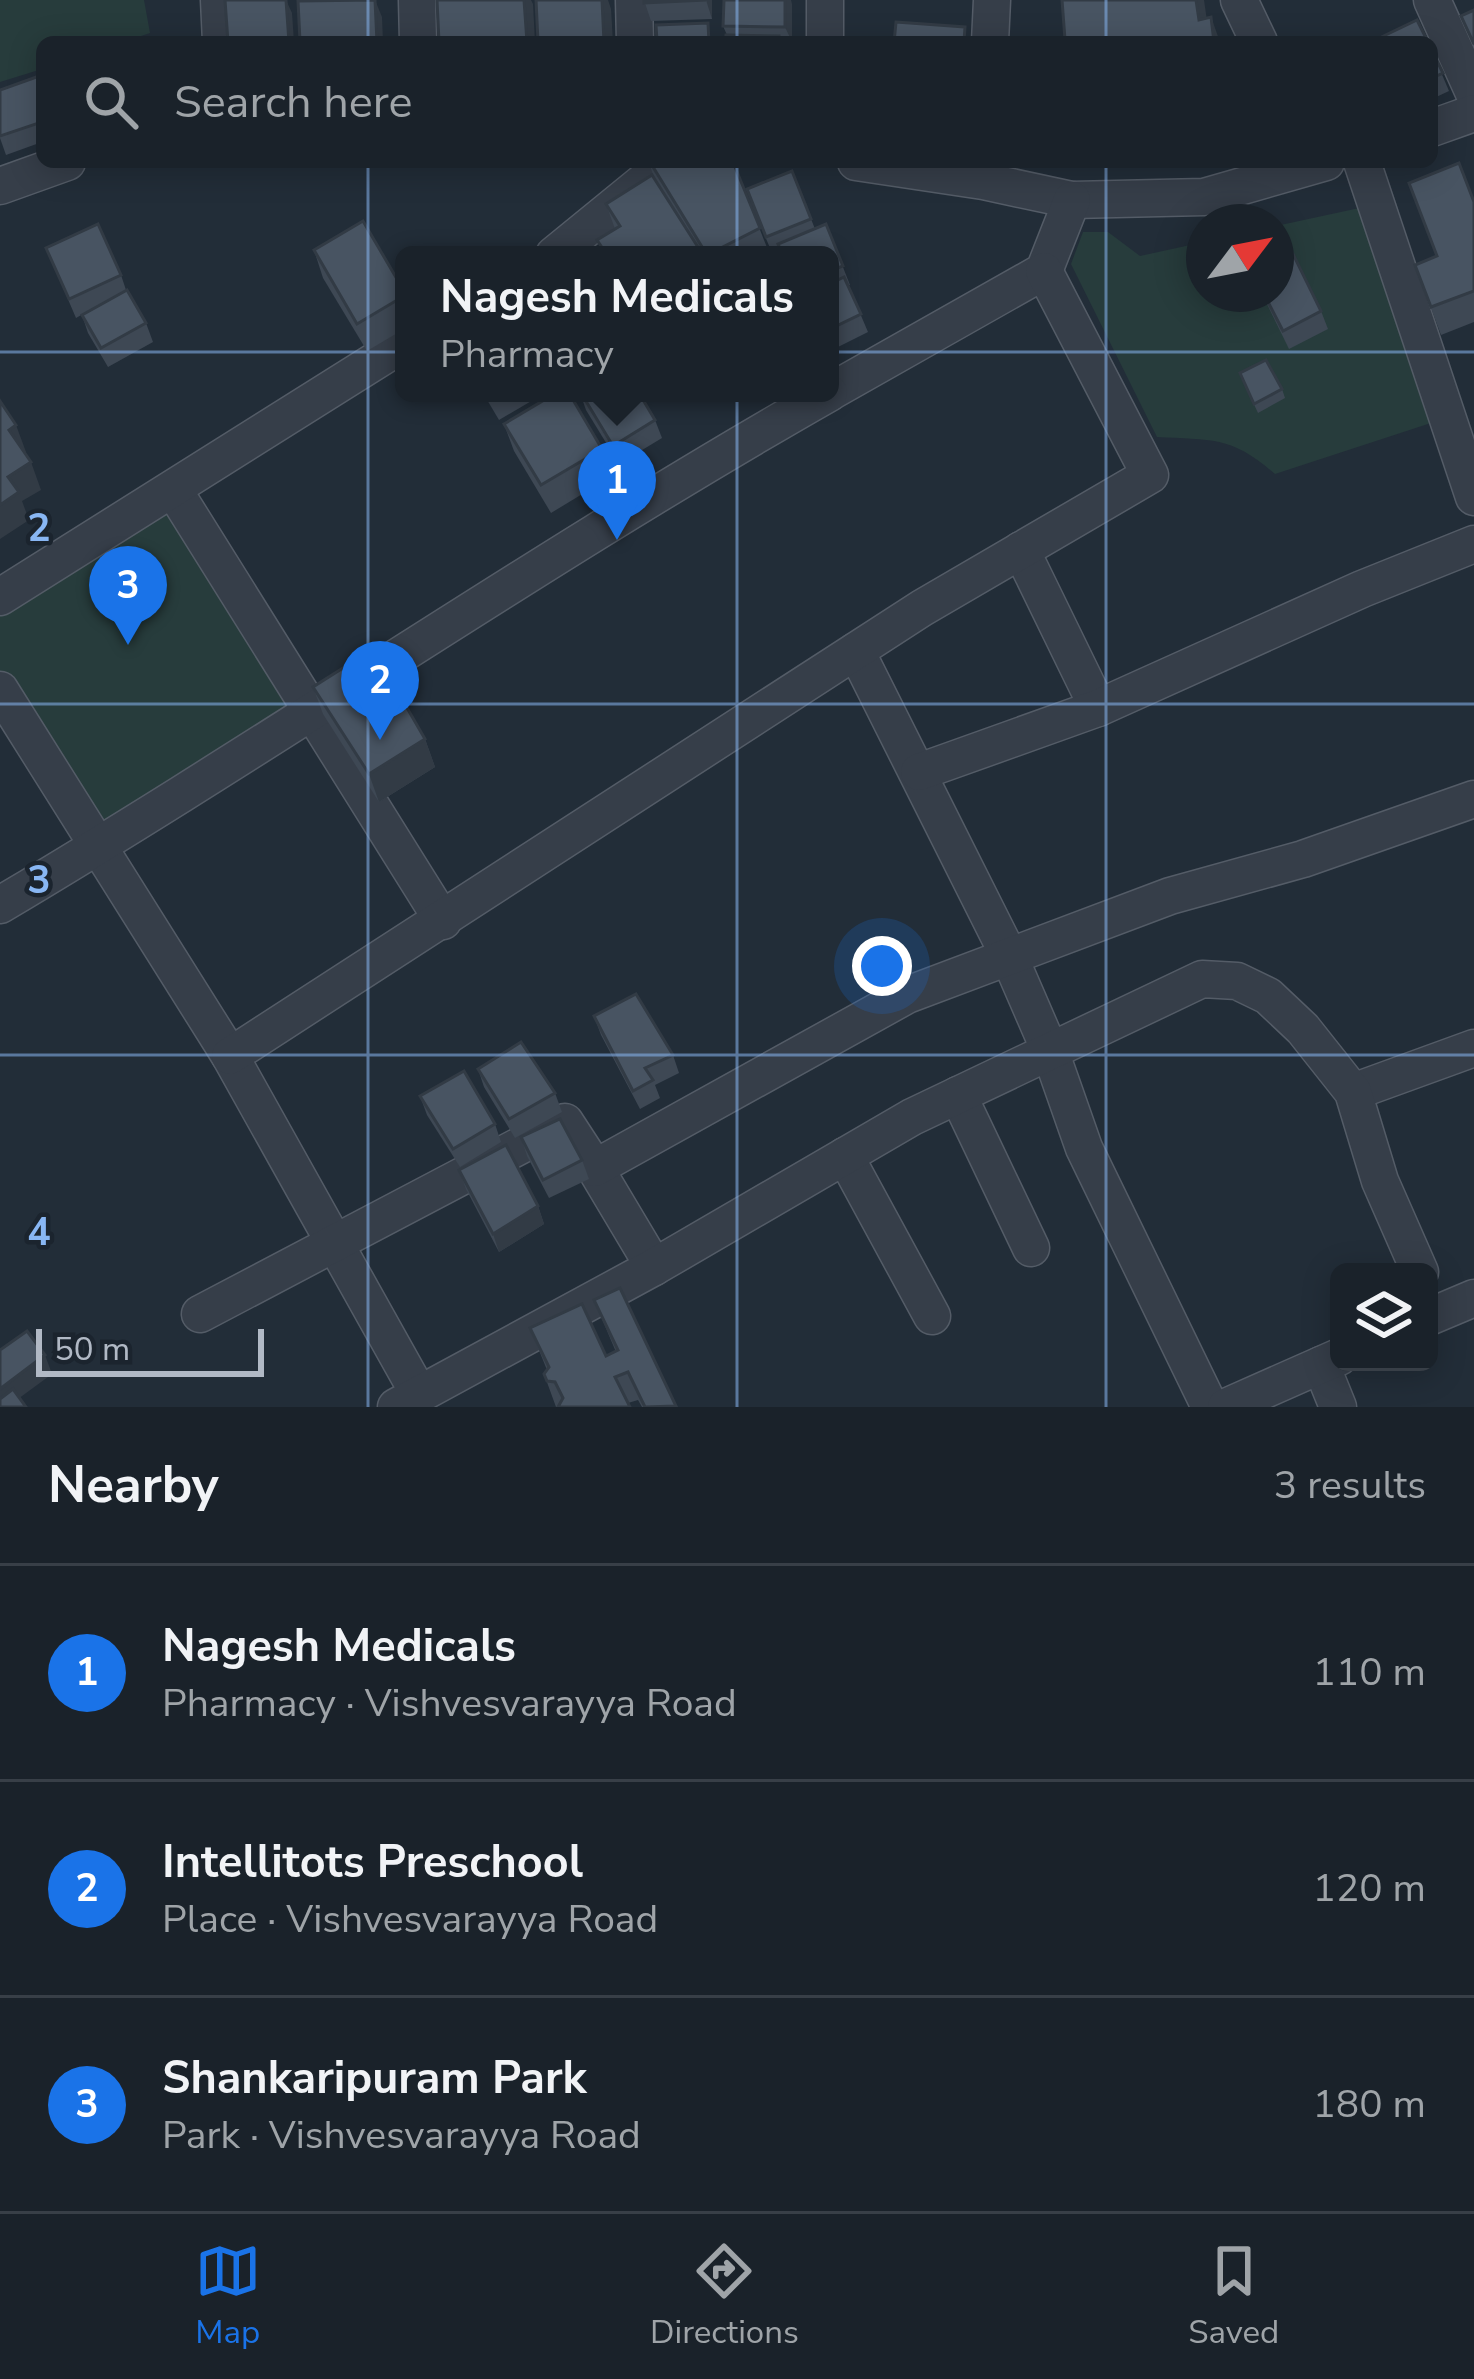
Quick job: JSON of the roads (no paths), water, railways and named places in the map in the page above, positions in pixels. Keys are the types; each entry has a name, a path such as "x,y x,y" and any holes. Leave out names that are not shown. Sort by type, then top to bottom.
{"street":[{"path":"219,0 221,36"},
{"path":"417,0 418,36"},
{"path":"634,0 635,36"},
{"path":"825,0 825,36"},
{"path":"990,36 992,0"},
{"path":"1239,0 1255,36"},
{"path":"1432,0 1474,93"},
{"path":"1438,126 1474,113"},
{"path":"1,184 49,168"},
{"path":"565,246 661,168"},
{"path":"932,168 983,172 1072,200 1204,197 1303,168"},
{"path":"1364,168 1474,497"},
{"path":"839,387 1044,271 1072,200"},
{"path":"230,1056 856,651 1150,475 1044,271"},
{"path":"0,597 395,349"},
{"path":"0,905 663,488 813,402"},
{"path":"173,489 443,921"},
{"path":"920,772 1097,708 1474,544"},
{"path":"1021,550 1097,708"},
{"path":"856,651 1008,954 1050,1051 1084,1148 1210,1407"},
{"path":"0,691 230,1056 333,1241 407,1401 654,1268 958,1095 1202,979 1237,981 1268,996 1353,1092 1380,1180 1416,1263"},
{"path":"595,1168 907,995 1170,896 1304,859 1474,799"},
{"path":"1353,1092 1474,1048"},
{"path":"958,1095 1031,1248"},
{"path":"200,1314 566,1121 654,1268"},
{"path":"845,1156 932,1316"},
{"path":"1438,1307 1474,1298"},
{"path":"1226,1407 1330,1361"},
{"path":"1332,1371 1338,1407"}],"place":[{"name":"Nagesh Medicals","path":"617,540"},
{"name":"Shankaripuram Park","path":"128,645"},
{"name":"Intellitots Preschool","path":"380,740"}]}
